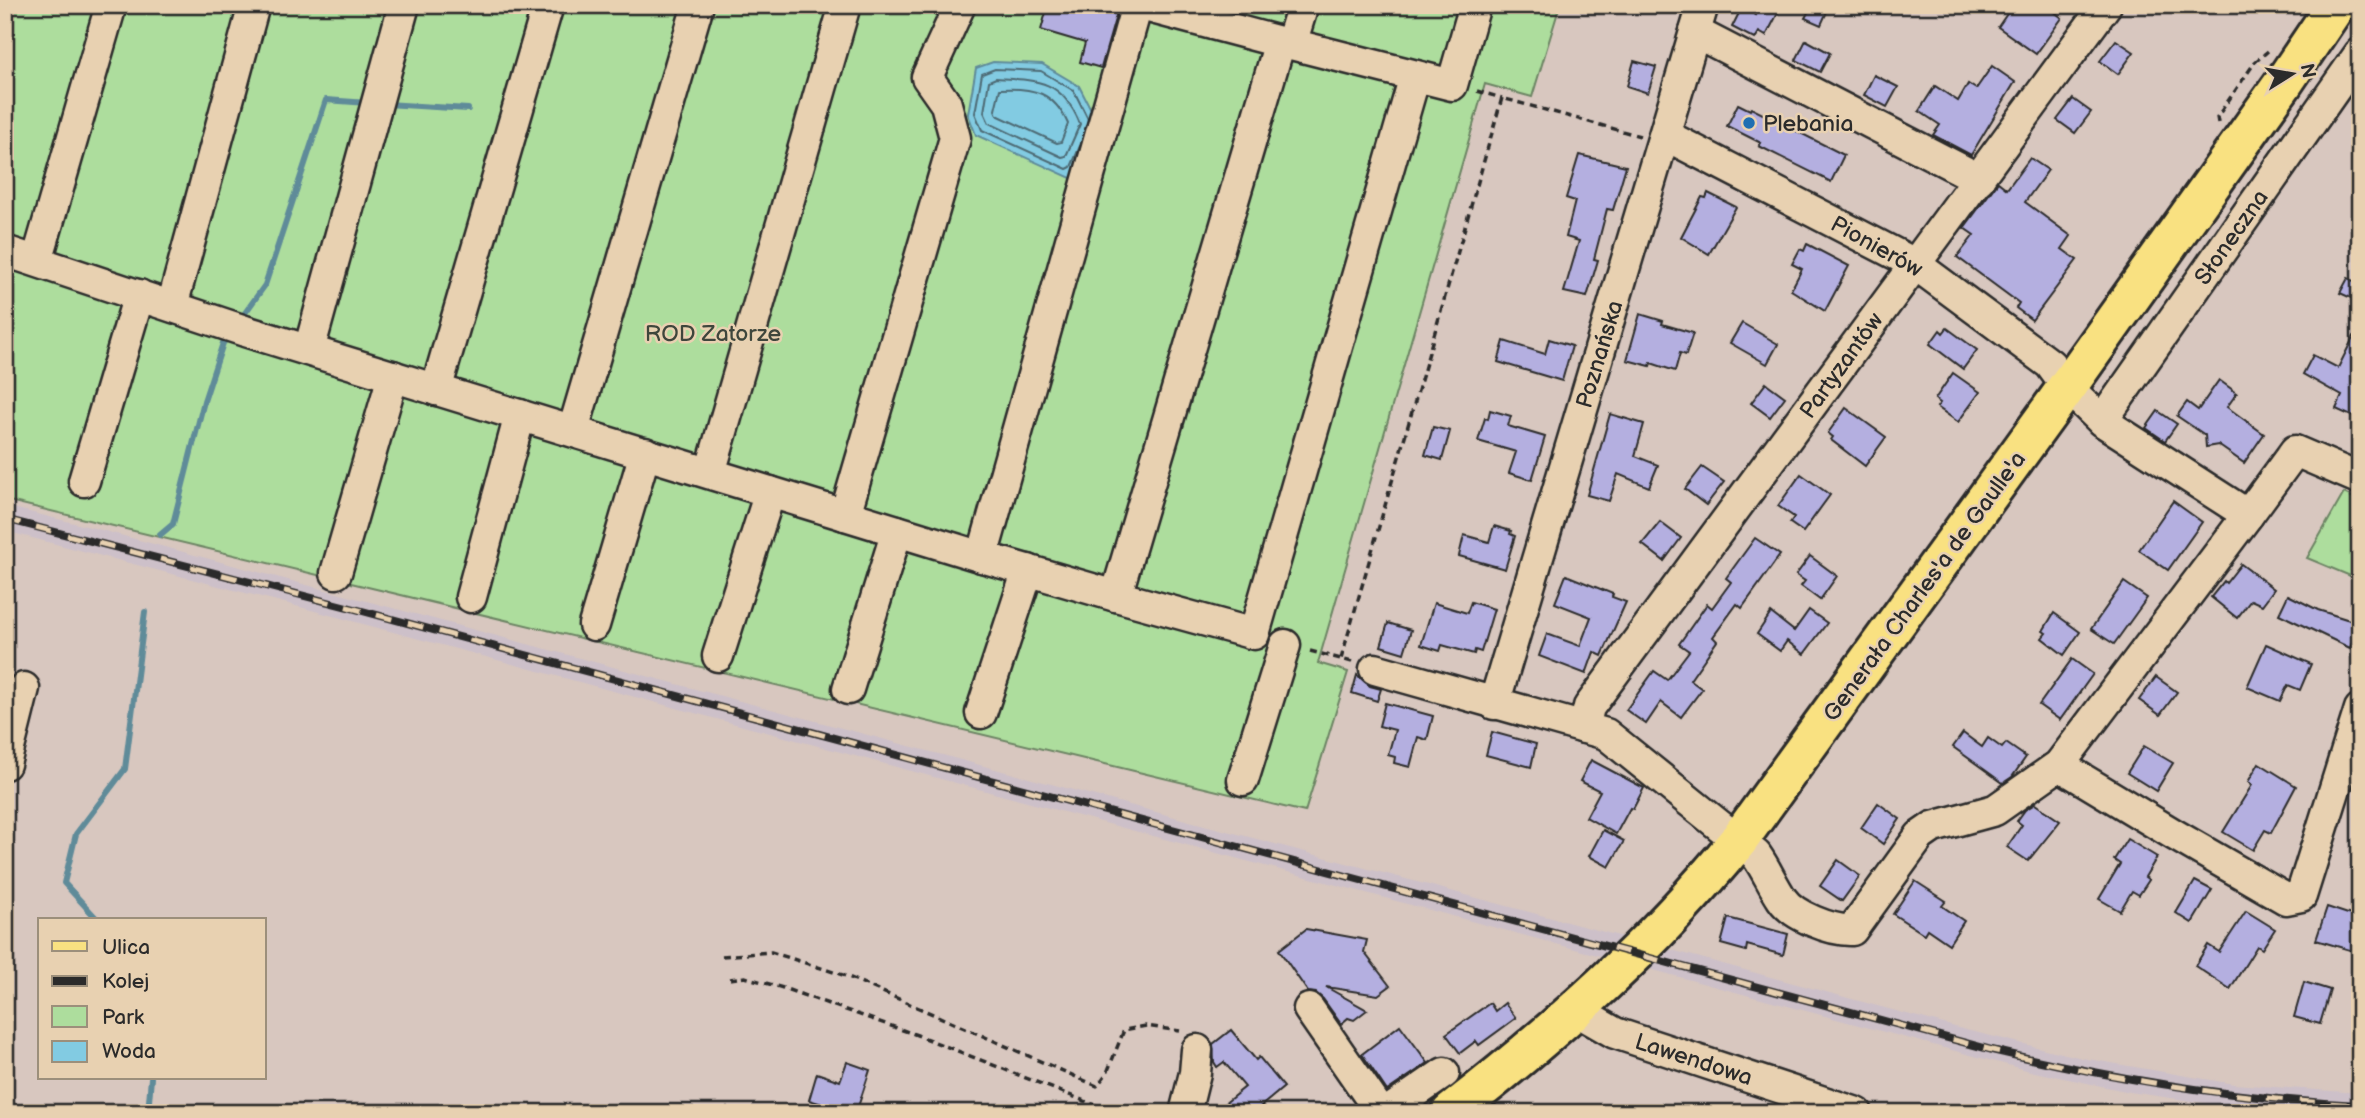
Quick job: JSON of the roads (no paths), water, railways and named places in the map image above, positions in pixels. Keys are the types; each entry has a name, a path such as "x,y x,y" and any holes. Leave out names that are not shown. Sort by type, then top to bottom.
{"main road":[{"name":"Generała Charles'a de Gaulle'a","path":"1451,1113 1527,1054 1660,930 1738,841 2067,387 2336,5"}],"street":[{"path":"37,261 111,5"},
{"path":"172,306 254,5"},
{"path":"309,350 404,5"},
{"path":"436,390 548,5"},
{"path":"573,431 698,5"},
{"path":"710,473 845,5"},
{"path":"845,515 955,138 946,104 927,77 960,5"},
{"path":"1116,596 1286,43 1303,5"},
{"path":"982,557 1151,7 1452,85 1475,5"},
{"name":"Partyzantów","path":"1584,728 1589,707 2106,5"},
{"path":"1699,18 1979,179"},
{"name":"Poznańska","path":"1494,704 1699,18"},
{"name":"Słoneczna","path":"2102,421 2360,53"},
{"path":"1244,780 1268,640 1415,76"},
{"name":"Pionierów","path":"1664,139 1915,264 2050,364 2067,387 2102,421 2248,515"},
{"path":"5,252 436,390 982,557 1268,640"},
{"path":"84,481 139,295"},
{"path":"336,573 393,376"},
{"path":"471,597 520,415"},
{"path":"1375,669 1606,734 1756,855 1783,901 1793,910 1828,927 1852,930 1920,836 1933,827 1995,810 2059,765 2295,452 2359,477"},
{"path":"594,625 645,453"},
{"path":"718,656 771,492"},
{"path":"848,689 897,531"},
{"path":"981,713 1028,570"},
{"path":"5,764 24,688"},
{"path":"2059,765 2286,899 2301,896 2360,709"},
{"path":"1309,1009 1383,1113 1444,1073"},
{"name":"Lawendowa","path":"1575,1010 1615,1033 1857,1113"},
{"path":"1185,1113 1195,1073 1197,1050"}],"water":[{"path":"993,62 1042,64 1079,86 1098,123 1073,179 976,135 968,114 976,68"}],"waterway":[{"path":"240,320 265,285 326,100 368,103"},
{"path":"386,104 468,109"},
{"path":"160,535 173,524 204,401 223,343 230,335"},
{"path":"96,918 64,883 76,834 125,769 145,612"},
{"path":"148,1113 151,1080"}],"railway":[{"path":"5,519 355,609 1992,1050 2174,1086 2267,1098 2360,1105"}],"place":[{"name":"Plebania","path":"1749,123"}],"park label":[{"name":"ROD Zatorze","path":"713,333"}]}
